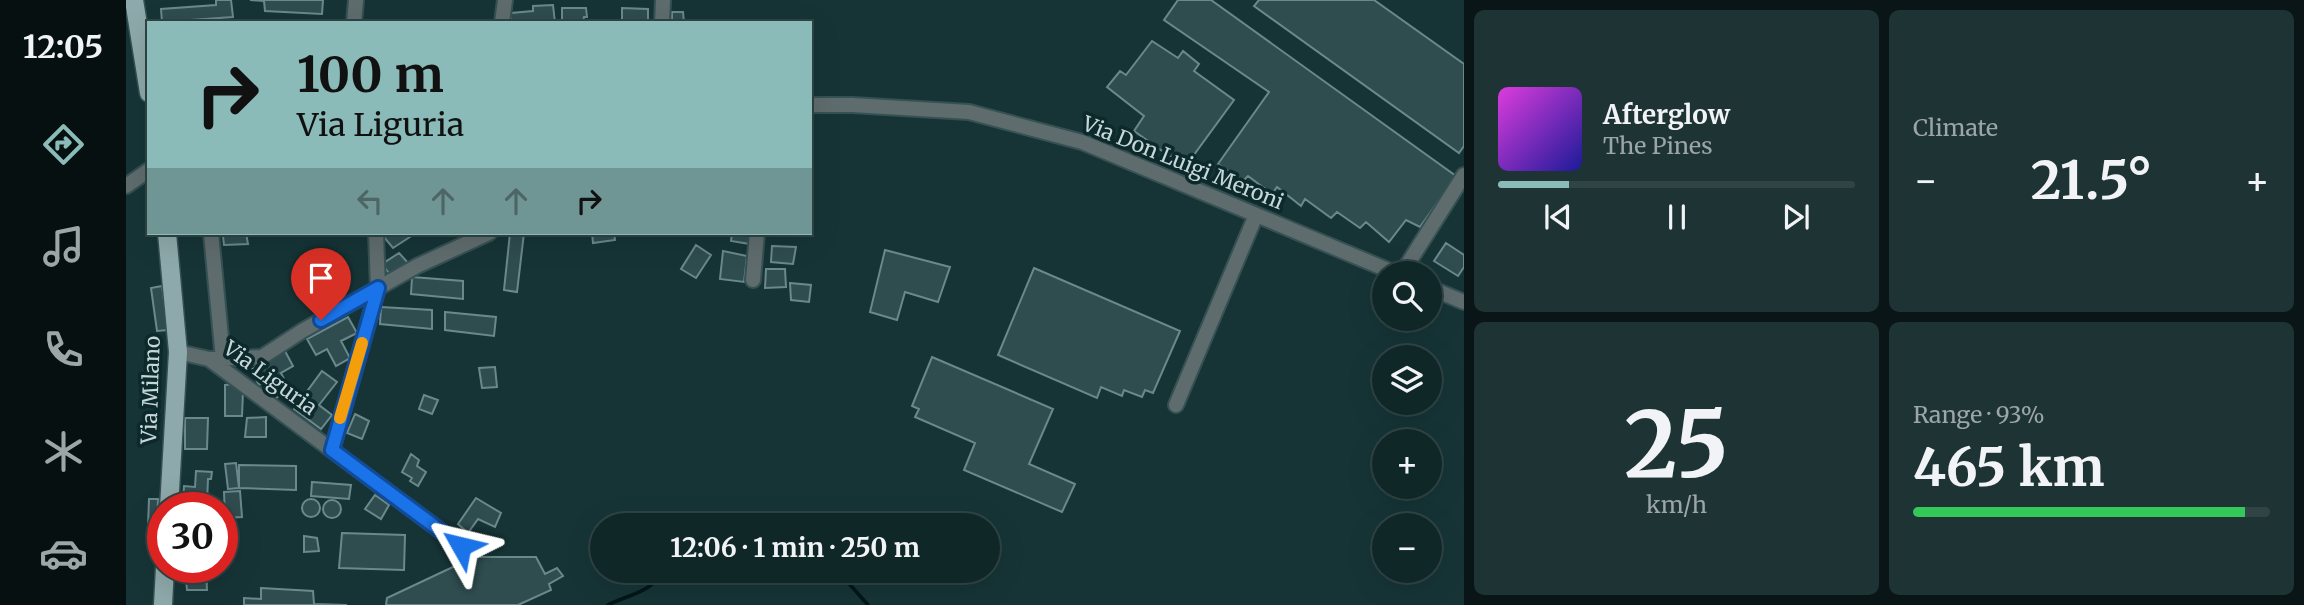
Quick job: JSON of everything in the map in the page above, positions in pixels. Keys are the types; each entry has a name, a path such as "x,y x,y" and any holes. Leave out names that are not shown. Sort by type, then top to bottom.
{"main road":[{"path":"134,0 147,81"},
{"name":"Via Milano","path":"167,235 178,352 170,492"},
{"path":"163,605 164,583"}],"street":[{"path":"354,21 356,0"},
{"path":"502,21 505,0"},
{"path":"662,21 663,0"},
{"name":"Via Don Luigi Meroni","path":"812,105 969,112 1082,142 1372,263"},
{"path":"126,186 147,171"},
{"path":"1410,261 1464,175"},
{"path":"1176,405 1256,215"},
{"path":"211,235 216,359 262,357 302,331 417,266 485,235"},
{"name":"Via Liguria","path":"332,450 378,288 376,235"},
{"path":"753,280 757,235"},
{"path":"1442,293 1464,302"},
{"name":"Via Liguria","path":"178,352 216,359 461,546"}],"building":[{"path":"216,0 231,0 233,17 162,21 161,9 216,5"},
{"path":"250,0 323,0 322,14 265,11 264,1"},
{"path":"1178,0 1211,0 1456,176 1420,227 1406,220 1389,242 1366,222 1360,228 1337,212 1331,218 1305,199 1301,206 1277,187 1272,194 1248,176 1243,181 1218,164 1269,92 1164,20"},
{"path":"1259,0 1374,0 1464,64 1464,146 1459,153 1254,6"},
{"path":"553,5 555,21 511,21 511,13 533,11 533,6"},
{"path":"562,8 586,8 587,17 584,17 583,21 562,21"},
{"path":"622,8 648,9 648,21 622,21"},
{"path":"672,12 683,12 684,21 672,21"},
{"path":"1152,41 1178,58 1183,51 1199,64 1194,71 1234,100 1185,167 1134,131 1144,116 1107,87 1120,71 1126,75"},
{"path":"246,235 248,244 224,245 223,236"},
{"path":"384,235 413,235 393,248"},
{"path":"510,235 524,235 517,292 504,290"},
{"path":"592,235 614,235 615,240 593,243"},
{"path":"732,235 752,235 750,244 731,241"},
{"path":"1446,243 1464,255 1464,267 1458,276 1442,266 1442,261 1434,261"},
{"path":"696,245 711,255 696,278 681,269"},
{"path":"772,246 796,247 793,264 771,262"},
{"path":"885,250 950,267 938,302 905,292 897,320 870,312"},
{"path":"723,251 747,256 744,282 720,279"},
{"path":"399,253 410,265 391,276 382,264"},
{"path":"1034,268 1180,331 1153,393 1145,390 1142,397 1124,390 1122,396 1101,387 1097,398 998,355"},
{"path":"766,269 785,269 786,287 765,288"},
{"path":"412,277 463,281 463,299 411,294"},
{"path":"790,283 811,285 809,302 791,300"},
{"path":"162,286 168,330 157,331 151,288"},
{"path":"381,307 432,310 432,329 380,324"},
{"path":"445,312 496,317 494,336 445,330"},
{"path":"348,317 357,333 341,341 350,358 336,366 327,349 316,355 307,339"},
{"path":"285,351 293,366 281,373 290,391 276,398 267,381 259,385 251,370"},
{"path":"932,357 1053,409 1029,464 1075,484 1062,512 964,470 975,443 915,417 919,409 912,406"},
{"path":"495,367 497,387 482,388 479,368"},
{"path":"322,371 337,382 319,405 332,415 321,429 294,409"},
{"path":"234,384 243,392 242,416 225,416 225,385"},
{"path":"424,395 438,400 432,414 419,409"},
{"path":"355,414 369,421 362,439 347,433"},
{"path":"266,417 266,437 245,437 247,418"},
{"path":"185,418 208,418 207,449 185,449"},
{"path":"411,454 419,460 417,466 426,472 418,486 402,472"},
{"path":"236,463 239,488 228,489 225,464"},
{"path":"239,465 296,466 296,490 239,488"},
{"path":"196,471 212,472 211,479 208,479 207,492 184,492 184,486 195,487"},
{"path":"312,482 351,485 349,499 311,496"},
{"path":"240,491 242,517 238,517 238,492 224,492"},
{"path":"375,495 389,505 381,519 365,509"},
{"path":"476,498 501,513 495,527 478,519 468,533 458,524"},
{"path":"307,499 315,499 320,508 318,515 307,517 302,512 302,504"},
{"path":"332,500 338,503 341,509 338,515 332,518 326,515 323,509 326,503"},
{"path":"342,533 405,535 404,570 339,568"},
{"path":"304,536 317,538 319,551 304,552"},
{"path":"474,557 536,557 545,574 557,568 563,576 549,584 551,590 518,605 386,605 387,598"},
{"path":"186,583 207,583 207,590 187,590"},
{"path":"261,588 313,591 314,604 347,605 244,605 244,598 261,599"}],"waterway":[{"path":"608,605 653,583"},
{"path":"849,583 868,605"}],"slow traffic":[{"path":"340,418 362,343"}],"route":[{"path":"321,320 378,288 332,450 461,546"}]}
